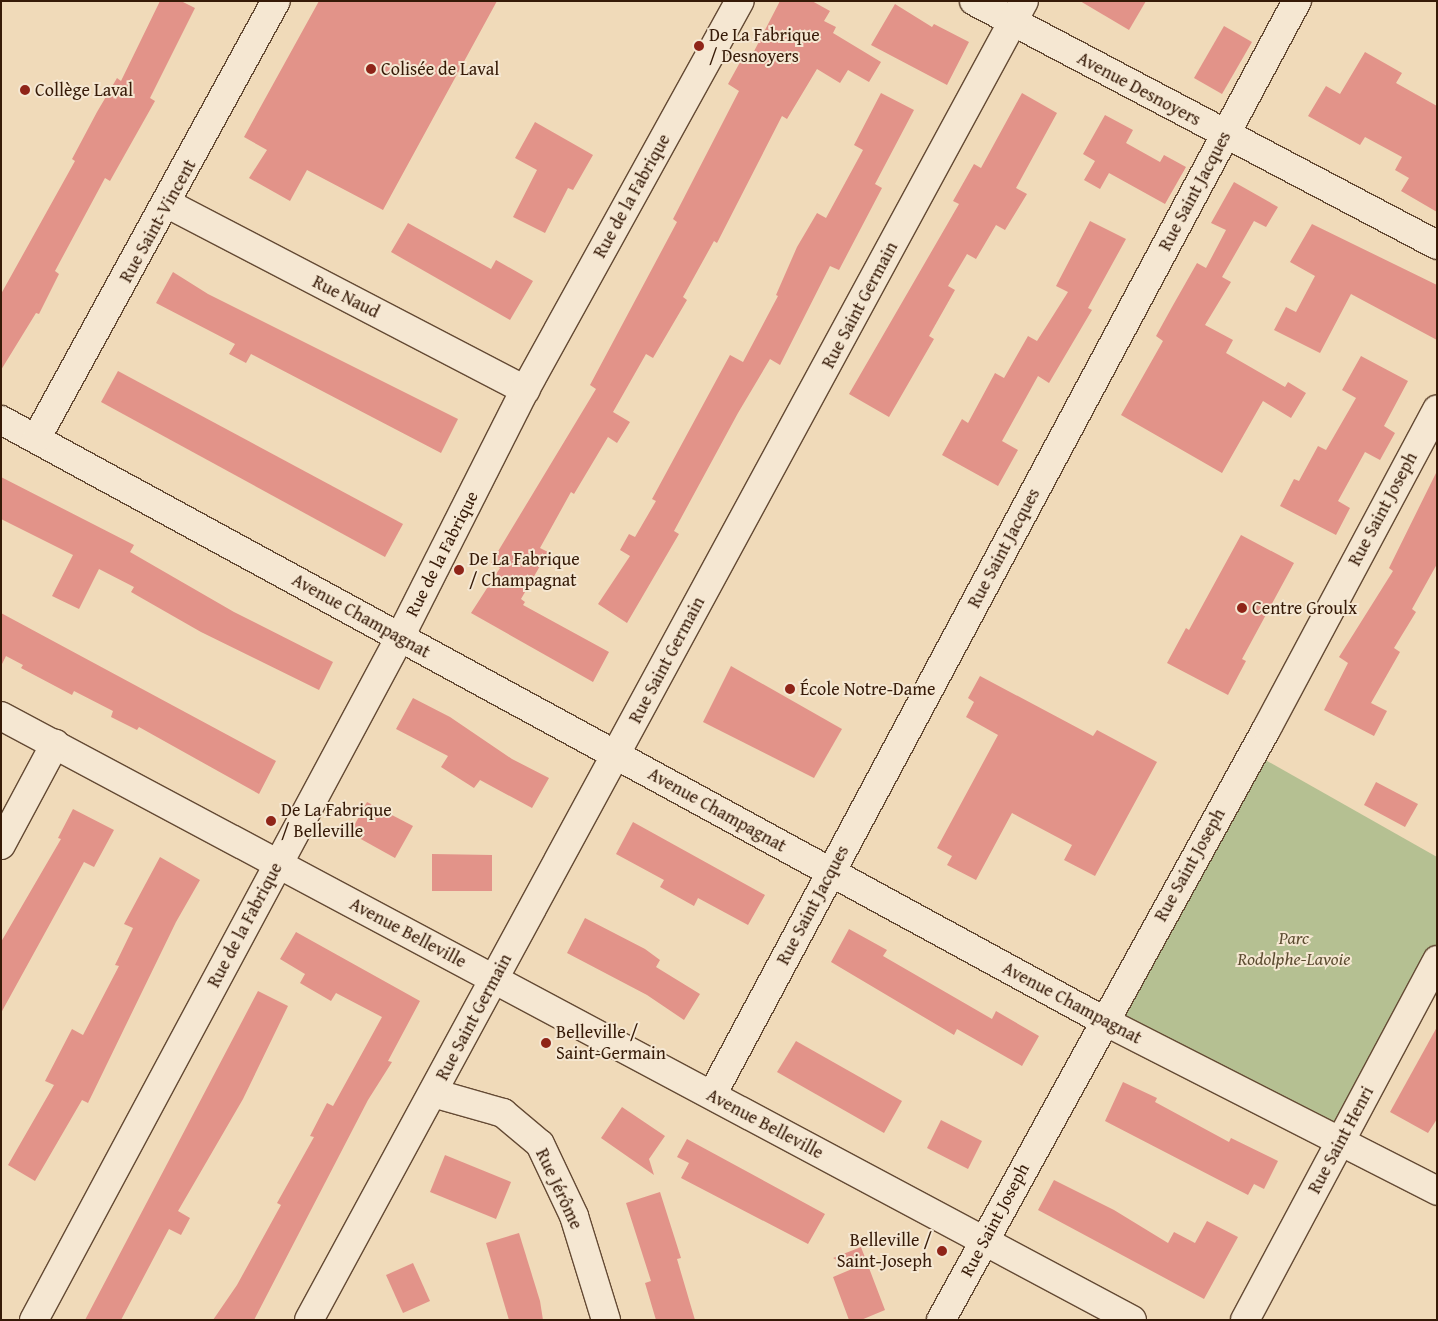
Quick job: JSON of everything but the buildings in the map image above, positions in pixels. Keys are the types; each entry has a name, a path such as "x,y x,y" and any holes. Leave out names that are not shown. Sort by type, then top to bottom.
{"street":[{"name":"Rue Saint-Vincent","path":"36,439 168,204 276,1"},
{"name":"Rue de la Fabrique","path":"34,1320 400,637 524,390 740,1"},
{"name":"Avenue Desnoyers","path":"974,1 1019,12 1225,135 1437,245"},
{"name":"Rue Saint Jacques","path":"712,1095 1297,1"},
{"name":"Rue Saint Germain","path":"309,1320 1019,12"},
{"name":"Rue Naud","path":"168,204 524,390"},
{"name":"Rue Saint Joseph","path":"941,1320 982,1240 1267,728 1437,409"},
{"name":"Avenue Champagnat","path":"1,420 1104,1021 1437,1191"},
{"name":"Avenue Belleville","path":"1,716 1132,1320"},
{"path":"1,845 54,744"},
{"name":"Rue Saint Henri","path":"1245,1320 1437,960"},
{"name":"Rue Jérôme","path":"433,1092 503,1113 540,1144 574,1216 606,1320"}],"green space":[{"name":"Parc Rodolphe-Lavoie","path":"1253,753 1437,857 1437,960 1341,1142 1104,1021"}],"place":[{"name":"De La Fabrique / Desnoyers","path":"699,46"},
{"name":"Colisée de Laval","path":"371,69"},
{"name":"Collège Laval","path":"25,90"},
{"name":"De La Fabrique / Champagnat","path":"459,570"},
{"name":"Centre Groulx","path":"1242,608"},
{"name":"École Notre-Dame","path":"790,689"},
{"name":"De La Fabrique / Belleville","path":"271,821"},
{"name":"Belleville / Saint-Germain","path":"546,1043"},
{"name":"Belleville / Saint-Joseph","path":"942,1251"}]}
